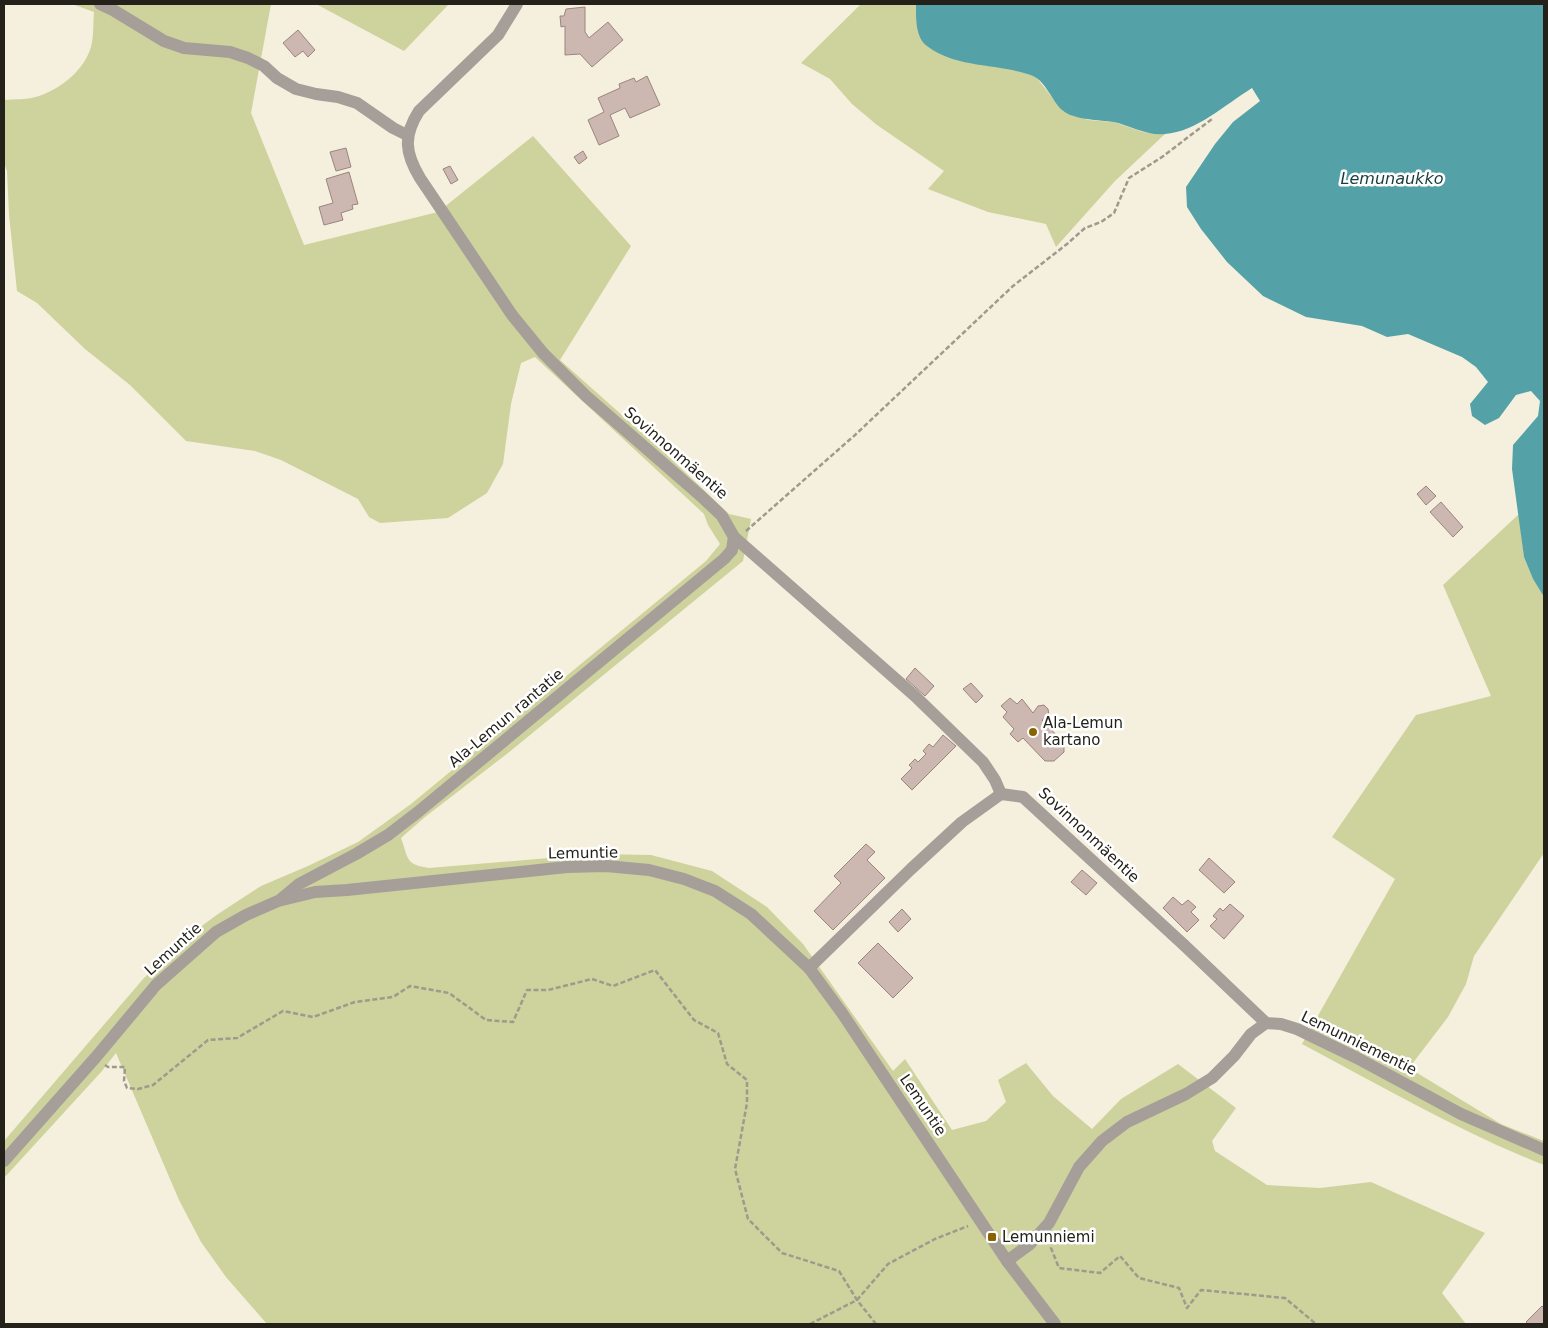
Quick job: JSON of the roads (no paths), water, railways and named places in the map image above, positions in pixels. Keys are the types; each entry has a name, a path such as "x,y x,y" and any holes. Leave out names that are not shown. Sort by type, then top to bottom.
{"street":[{"path":"100,4 164,41 184,48 230,52 264,66 277,78 296,89 338,97 357,103 393,128 408,135 411,123 419,111 498,35 517,4"},
{"name":"Sovinnonmäentie","path":"408,135 407,148 412,164 507,307 542,353 586,396 722,516 734,537 921,702 983,762 995,780 1001,794 1023,797 1266,1023"},
{"name":"Ala-Lemun rantatie","path":"278,901 299,884 372,844 418,812 724,559 732,550 734,537"},
{"path":"809,968 962,822 1001,794"},
{"name":"Lemuntie","path":"4,1162 96,1057 156,984 216,932 246,915 278,901 315,892 567,867 606,866 649,870 684,879 715,891 751,914 809,968 842,1013 1007,1261 1055,1324"},
{"path":"1007,1261 1029,1245 1049,1222 1079,1167 1102,1141 1127,1122 1186,1094 1212,1078 1234,1056 1251,1034 1266,1023"},
{"name":"Lemunniementie","path":"1266,1023 1281,1024 1297,1029 1357,1058 1461,1114 1544,1150"}],"water":[{"name":"Lemunaukko","path":"916,4 1544,4 1544,597 1533,579 1524,557 1512,469 1513,445 1538,416 1540,401 1531,391 1516,395 1499,418 1485,425 1472,416 1470,404 1488,382 1476,367 1462,357 1408,334 1387,337 1362,326 1306,317 1263,296 1227,262 1201,229 1187,207 1186,187 1215,144 1233,122 1260,101 1252,88 1199,123 1177,132 1152,134 1114,122 1080,118 1062,110 1042,83 1033,76 1007,69 952,59 927,46 918,32"}],"place":[{"name":"Ala-Lemun kartano","path":"1033,732"},
{"name":"Lemunniemi","path":"992,1237"}]}
